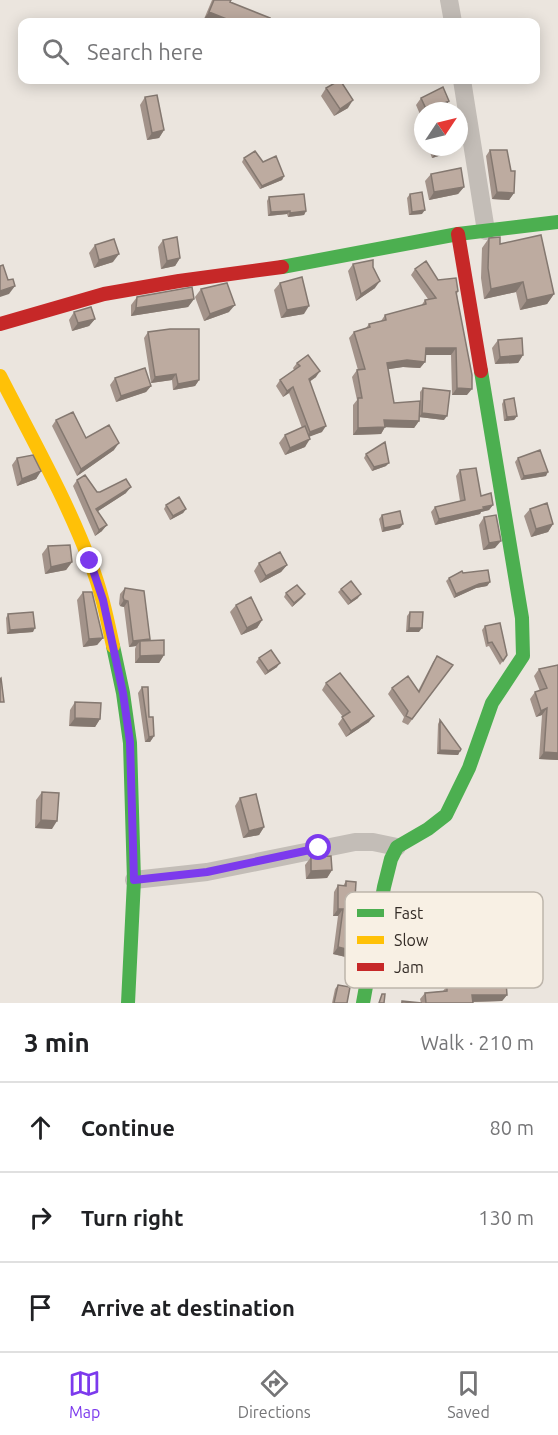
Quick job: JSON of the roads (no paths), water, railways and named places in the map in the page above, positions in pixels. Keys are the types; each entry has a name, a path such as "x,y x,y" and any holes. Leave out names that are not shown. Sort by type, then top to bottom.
{"street":[{"path":"449,0 452,18"},
{"path":"463,84 486,231"},
{"path":"0,324 104,294 305,264 458,234 558,222"},
{"path":"383,892 391,859 397,848 446,815 469,768 492,703 523,656 522,618 458,234"},
{"path":"0,376 58,489 90,561 103,600 123,693 130,742 134,880 128,1003"},
{"path":"134,880 207,872 355,842 374,842 397,848"},
{"path":"363,1003 366,988"}]}
